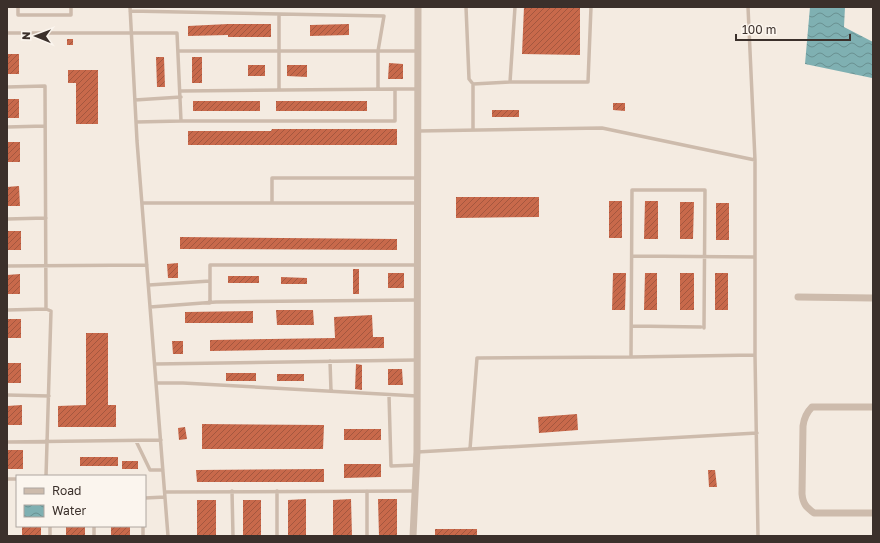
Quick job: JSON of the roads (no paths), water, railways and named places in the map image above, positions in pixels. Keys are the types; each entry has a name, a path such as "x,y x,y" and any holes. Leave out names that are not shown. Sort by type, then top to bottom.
{"street":[{"path":"413,536 417,452 418,360 418,7"},
{"path":"798,297 873,298"},
{"path":"873,407 812,407 807,411 804,418 802,494 803,502 807,508 814,513 873,513"}],"lane":[{"path":"18,7 18,14 71,15 71,7"},
{"path":"466,7 469,79 473,84 473,130"},
{"path":"510,82 515,7"},
{"path":"473,84 510,82 588,82 591,7"},
{"path":"748,7 755,160 755,355 758,536"},
{"path":"168,536 136,122 130,9 384,16 378,51 378,89"},
{"path":"279,14 279,90"},
{"path":"7,33 177,32 181,121"},
{"path":"179,51 418,51"},
{"path":"7,87 45,86 46,309"},
{"path":"180,91 418,88"},
{"path":"136,122 395,121 396,89"},
{"path":"135,100 181,97"},
{"path":"7,127 45,126"},
{"path":"418,131 602,128 755,160"},
{"path":"272,203 272,178 418,178"},
{"path":"631,357 632,190 705,190 702,327 632,326"},
{"path":"142,203 418,203"},
{"path":"7,219 46,218"},
{"path":"632,256 755,257"},
{"path":"7,266 147,265"},
{"path":"210,303 210,265 418,265"},
{"path":"149,285 210,281"},
{"path":"150,308 210,303 418,300"},
{"path":"7,310 46,309 51,312 46,475"},
{"path":"470,449 477,358 755,355"},
{"path":"155,364 418,360"},
{"path":"330,361 331,391"},
{"path":"156,383 183,383 417,396"},
{"path":"389,394 391,466 416,465"},
{"path":"7,395 48,396"},
{"path":"417,452 757,433"},
{"path":"7,442 161,440"},
{"path":"136,441 150,470 163,470"},
{"path":"232,491 233,536"},
{"path":"277,491 277,536"},
{"path":"367,536 368,491"},
{"path":"165,492 415,491"},
{"path":"146,498 165,497"}],"water":[{"path":"810,7 845,7 844,27 873,42 872,78 805,64"}]}
